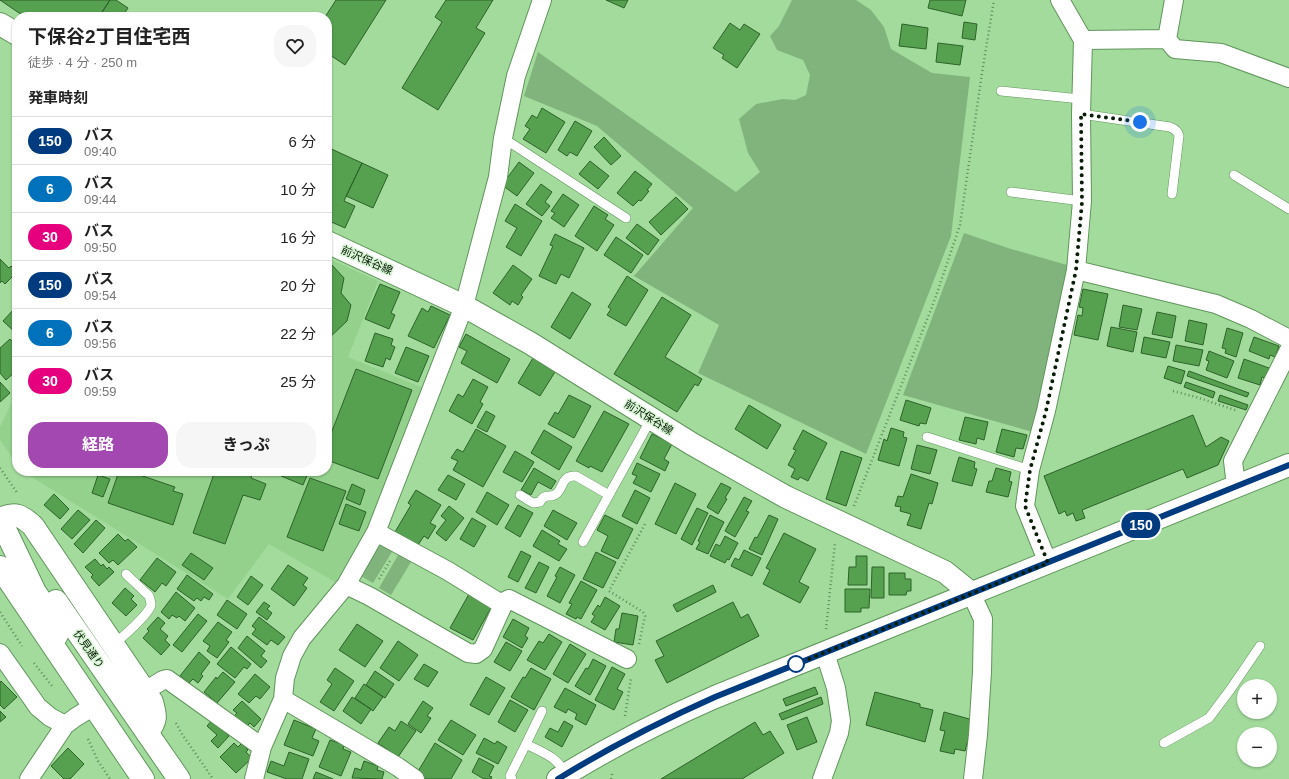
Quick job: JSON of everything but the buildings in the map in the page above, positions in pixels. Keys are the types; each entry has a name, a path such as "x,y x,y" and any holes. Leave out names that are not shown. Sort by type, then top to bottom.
{"main road":[{"path":"0,24 12,31"},
{"name":"前沢保谷線","path":"332,244 464,306 530,343 692,444 786,497 945,572 971,593"},
{"path":"562,776 627,739 677,714 971,593 1289,465"},
{"path":"50,642 58,636 59,630 57,624 35,592 0,519 10,515 23,517 33,526 152,702 156,713 154,724 147,733"},
{"name":"伏見通り","path":"0,519 179,779"},
{"path":"0,567 143,779"}],"street":[{"path":"254,779 262,747 283,699 285,678 292,656 302,638 346,585 376,532 464,306 498,177 503,138 516,76 542,0"},
{"path":"1048,563 1025,506 1030,470 1047,404 1076,270 1082,202 1081,106 1083,40 1060,0"},
{"path":"1174,0 1167,38 1175,49 1221,53 1289,78"},
{"path":"1083,40 1167,38"},
{"path":"1076,270 1216,304 1251,319 1289,339"},
{"path":"1236,486 1234,461 1289,350"},
{"path":"376,532 448,571 503,605"},
{"path":"346,585 369,596 468,653 476,654 483,649 505,601 510,599 632,654"},
{"path":"971,593 983,619 982,672 978,735 973,779"},
{"path":"0,653 38,707 50,717 65,725"},
{"path":"822,779 839,733 841,721 836,688 825,653"},
{"path":"144,691 163,680 173,682 262,747"},
{"path":"283,699 395,773 415,779"},
{"path":"28,779 65,725 94,706"}],"lane":[{"path":"1001,90 1081,106 1175,129 1179,136 1172,194"},
{"path":"503,138 626,218"},
{"path":"1234,175 1289,209"},
{"path":"1011,192 1082,202"},
{"path":"582,542 651,419"},
{"path":"927,437 1030,470"},
{"path":"520,495 533,503 540,502 544,497 557,494 565,479 571,476 576,476 609,495"},
{"path":"113,644 122,638 151,606 149,596 126,574"},
{"path":"1164,744 1209,718 1260,646"},
{"path":"512,779 510,776 512,771 542,711"},
{"path":"526,744 554,759 562,766 562,776"}],"path":[{"path":"826,632 835,542 856,501 935,299 960,225 994,0"},
{"path":"1174,391 1239,412 1254,420"},
{"path":"632,654 645,616 643,612 609,591 645,524"},
{"path":"369,596 400,545"},
{"path":"625,719 632,677"},
{"path":"611,779 612,774"}],"shaded area":[{"path":"792,0 856,0 871,10 884,27 891,49 932,73 970,77 951,236 866,454 698,373 719,325 634,276 693,208 597,126 524,96 538,52 736,192 760,172 748,153 739,119 756,104 783,99 795,100 806,95 810,75 803,60 777,50 770,36 779,26"},
{"path":"964,233 1008,248 1067,265 1056,340 1033,432 903,395"},
{"path":"332,260 378,281 348,357 423,388 363,542 337,583 269,544 228,599 30,476 332,476"},
{"path":"12,402 12,457 0,440 0,427"},
{"path":"381,539 395,547 373,583 359,575"},
{"path":"401,550 414,557 391,595 379,588"}],"bus line":[{"name":"150","path":"558,779 627,739 715,697 1289,465"}],"route":[{"path":"796,664 1048,563 1025,506 1030,470 1046,411 1076,270 1082,202 1081,114 1140,122"}]}
